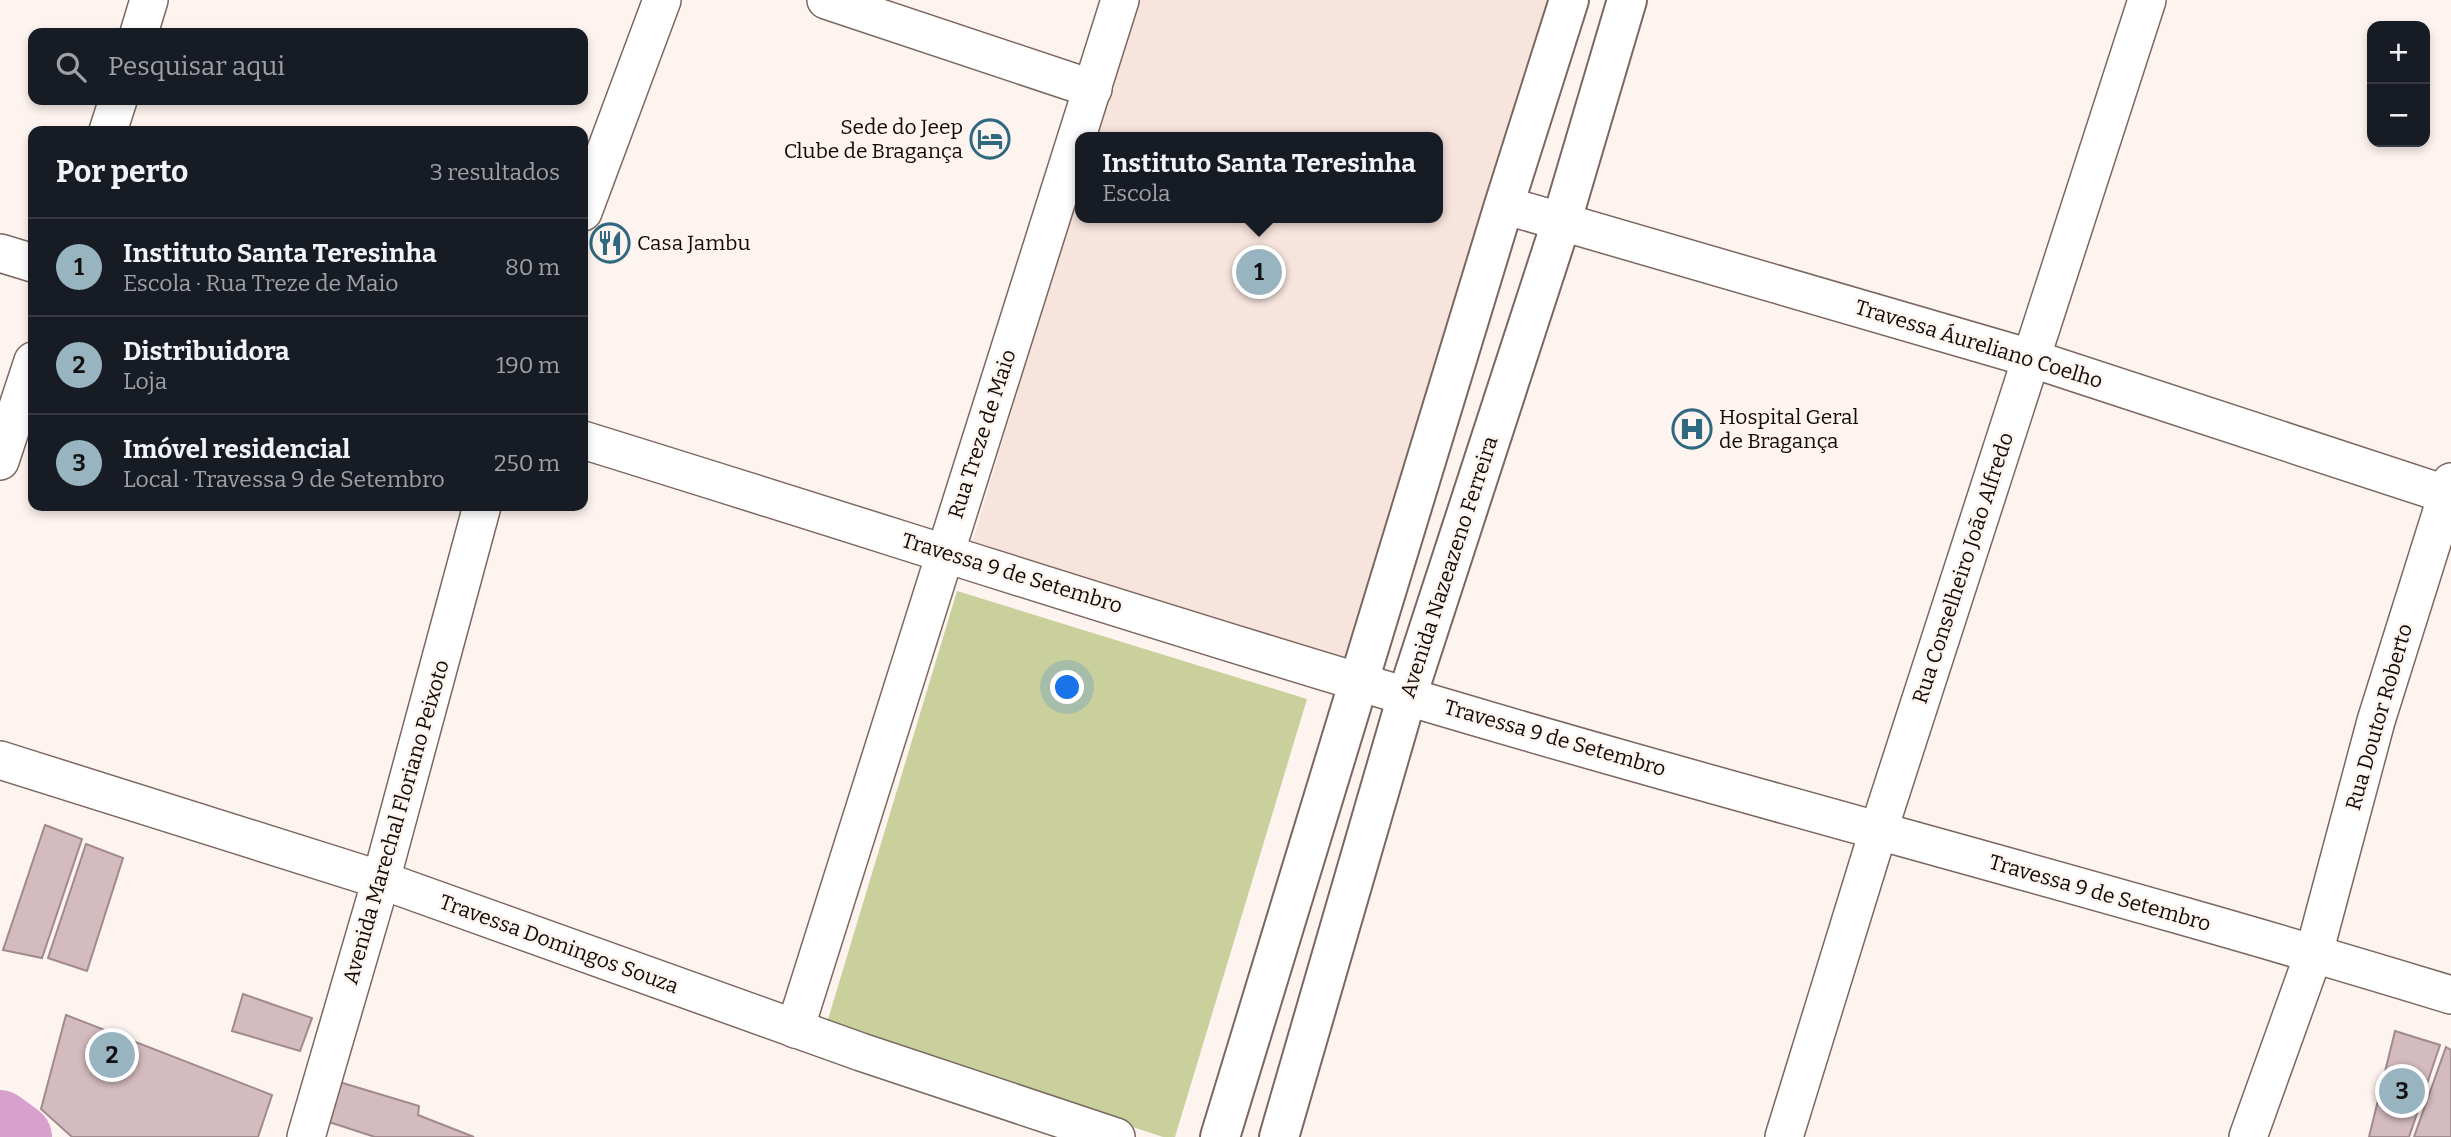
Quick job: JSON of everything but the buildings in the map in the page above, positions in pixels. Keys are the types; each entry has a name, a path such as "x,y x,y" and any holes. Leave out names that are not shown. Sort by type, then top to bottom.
{"main road":[{"path":"1220,1137 1569,0"},
{"name":"Avenida Nazeazeno Ferreira","path":"1279,1137 1407,696 1562,220 1628,0"}],"street":[{"path":"141,28 149,0"},
{"path":"588,199 662,0"},
{"path":"826,0 1093,89"},
{"name":"Rua Treze de Maio","path":"1079,132 1120,0"},
{"name":"Rua Conselheiro João Alfredo","path":"1784,1137 1878,832 2147,0"},
{"path":"110,126 116,105"},
{"name":"Rua Treze de Maio","path":"795,1029 1075,145"},
{"name":"Travessa Áureliano Coelho","path":"1504,205 2030,358 2450,491"},
{"path":"0,253 28,261"},
{"path":"0,461 28,376"},
{"name":"Travessa 9 de Setembro","path":"588,442 1359,682 1878,832 2314,953 2451,995"},
{"name":"Rua Doutor Roberto","path":"2248,1137 2314,953 2376,721 2450,491"},
{"name":"Avenida Marechal Floriano Peixoto","path":"306,1137 382,880 481,511"},
{"name":"Travessa Domingos Souza","path":"0,760 382,880 795,1029 1116,1137"}],"shaded area":[{"path":"1136,0 1547,0 1342,663 972,543 1075,200 1075,223 1443,223 1443,132 1096,132"}],"green space":[{"path":"957,591 1307,699 1175,1137 1163,1137 826,1026"}],"waterway":[{"path":"0,1123 19,1137"}],"place":[{"name":"Sede do Jeep Clube de Bragança","path":"990,139"},
{"name":"Casa Jambu","path":"610,243"},
{"name":"Instituto Santa Teresinha","path":"1259,272"},
{"name":"Hospital Geral de Bragança","path":"1692,429"},
{"name":"Distribuidora","path":"112,1055"},
{"name":"Imóvel residencial","path":"2402,1091"}]}
